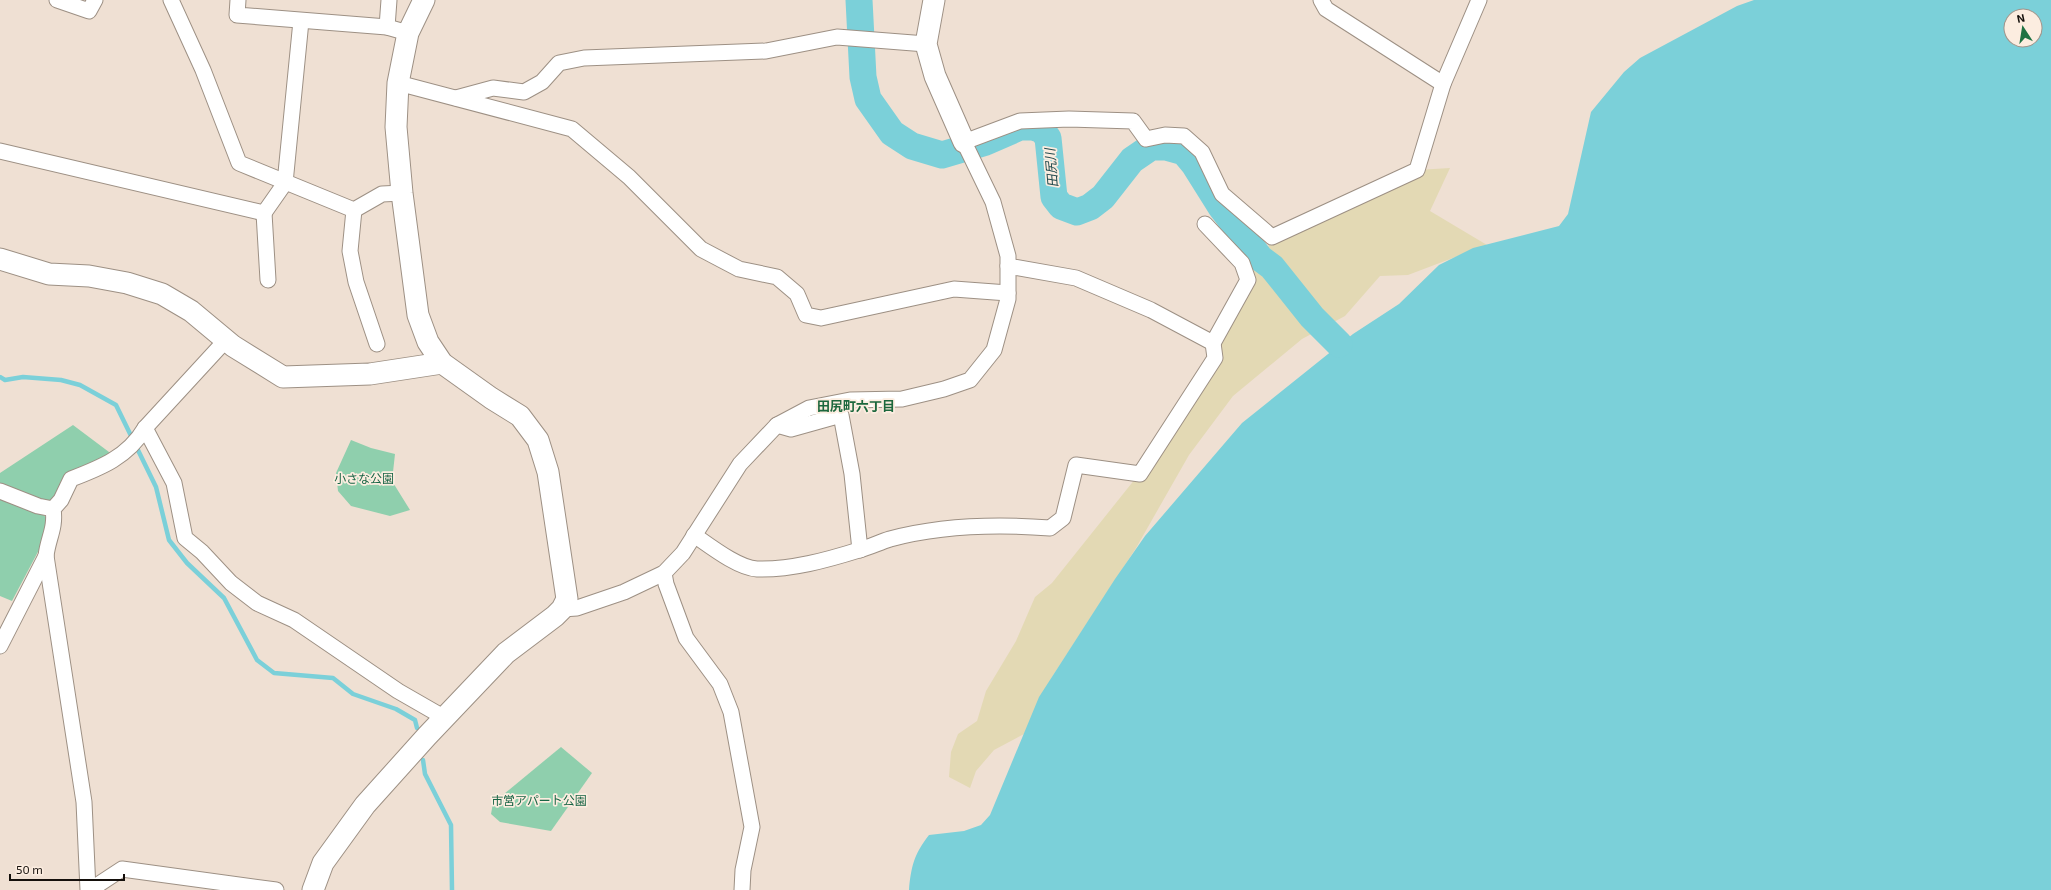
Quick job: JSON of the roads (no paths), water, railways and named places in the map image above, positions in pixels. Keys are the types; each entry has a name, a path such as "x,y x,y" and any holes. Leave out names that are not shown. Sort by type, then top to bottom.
{"street":[{"path":"57,0 89,11 95,0"},
{"path":"171,0 203,70 239,163 354,210"},
{"path":"238,0 237,15 387,27 408,33"},
{"path":"387,27 389,0"},
{"path":"314,890 323,863 365,806 506,653 562,609 567,599 567,589 548,472 538,440 520,416 491,398 442,363 428,342 418,314 402,193 396,127 398,82 408,33 424,0"},
{"path":"562,609 577,608 617,594 664,573 683,553 740,464 777,425 809,408 850,400 902,399 944,389 970,380 994,350 1008,293 1008,256 993,202 935,76 926,44 934,0"},
{"path":"1321,0 1326,9 1444,84"},
{"path":"968,149 1020,121 1069,119 1133,121 1146,139 1165,135 1184,136 1202,152 1222,194 1272,237 1416,170 1444,84 1479,0"},
{"path":"268,280 264,213 285,183 301,21"},
{"path":"455,98 493,88 524,92 542,82 559,63 584,58 766,51 837,37 926,44"},
{"path":"398,82 572,129 629,177 701,249 739,269 777,276 797,294 806,315 821,318 954,289 1008,293"},
{"path":"0,151 264,213"},
{"path":"354,210 382,194 402,193"},
{"path":"354,210 350,251 356,282 377,344"},
{"path":"694,535 725,558 756,569 806,564 860,550 890,539 953,528 1014,525 1050,528 1063,518 1076,465 1140,474 1215,358 1213,343 1248,280 1242,263 1204,224"},
{"path":"0,259 48,274 89,276 127,283 162,294 191,312 226,340 283,377 370,374 442,363"},
{"path":"1008,266 1076,278 1151,310 1213,343"},
{"path":"89,890 84,802 46,556 47,544 54,529 53,509 61,500 71,479 104,467 117,459 226,340"},
{"path":"777,425 791,428 841,415 852,474 860,550"},
{"path":"143,432 174,483 185,538 202,552 231,583 257,603 294,620 398,691 445,718"},
{"path":"0,492 38,506 53,509"},
{"path":"0,646 46,556"},
{"path":"664,573 666,584 686,638 720,684 730,712 752,827 743,870 742,890"},
{"path":"89,890 122,868 276,890"}],"water":[{"path":"1754,0 2051,0 2051,890 909,890 914,861 920,848 929,835 964,831 981,825 990,815 1039,697 1115,579 1145,536 1242,423 1353,334 1399,304 1439,265 1473,248 1559,226 1568,214 1591,112 1624,72 1640,58 1737,6"}],"waterway":[{"name":"田尻川","path":"859,0 863,77 868,99 892,133 912,146 942,155 986,142 1020,127 1033,127 1042,130 1048,138 1054,197 1061,206 1077,212 1090,207 1103,197 1132,160 1151,147 1166,147 1184,152 1194,164 1221,207 1260,258 1272,267 1312,317 1339,344"},
{"path":"0,377 5,380 23,377 61,380 80,385 116,405 156,487 169,540 187,563 224,598 257,660 274,673 333,678 353,694 396,709 415,720 417,728"},
{"path":"423,760 425,774 451,825 452,890"}],"district":[{"name":"田尻町六丁目","path":"856,406"}],"park label":[{"name":"小さな公園","path":"364,479"},
{"name":"市営アパート公園","path":"539,801"}]}
